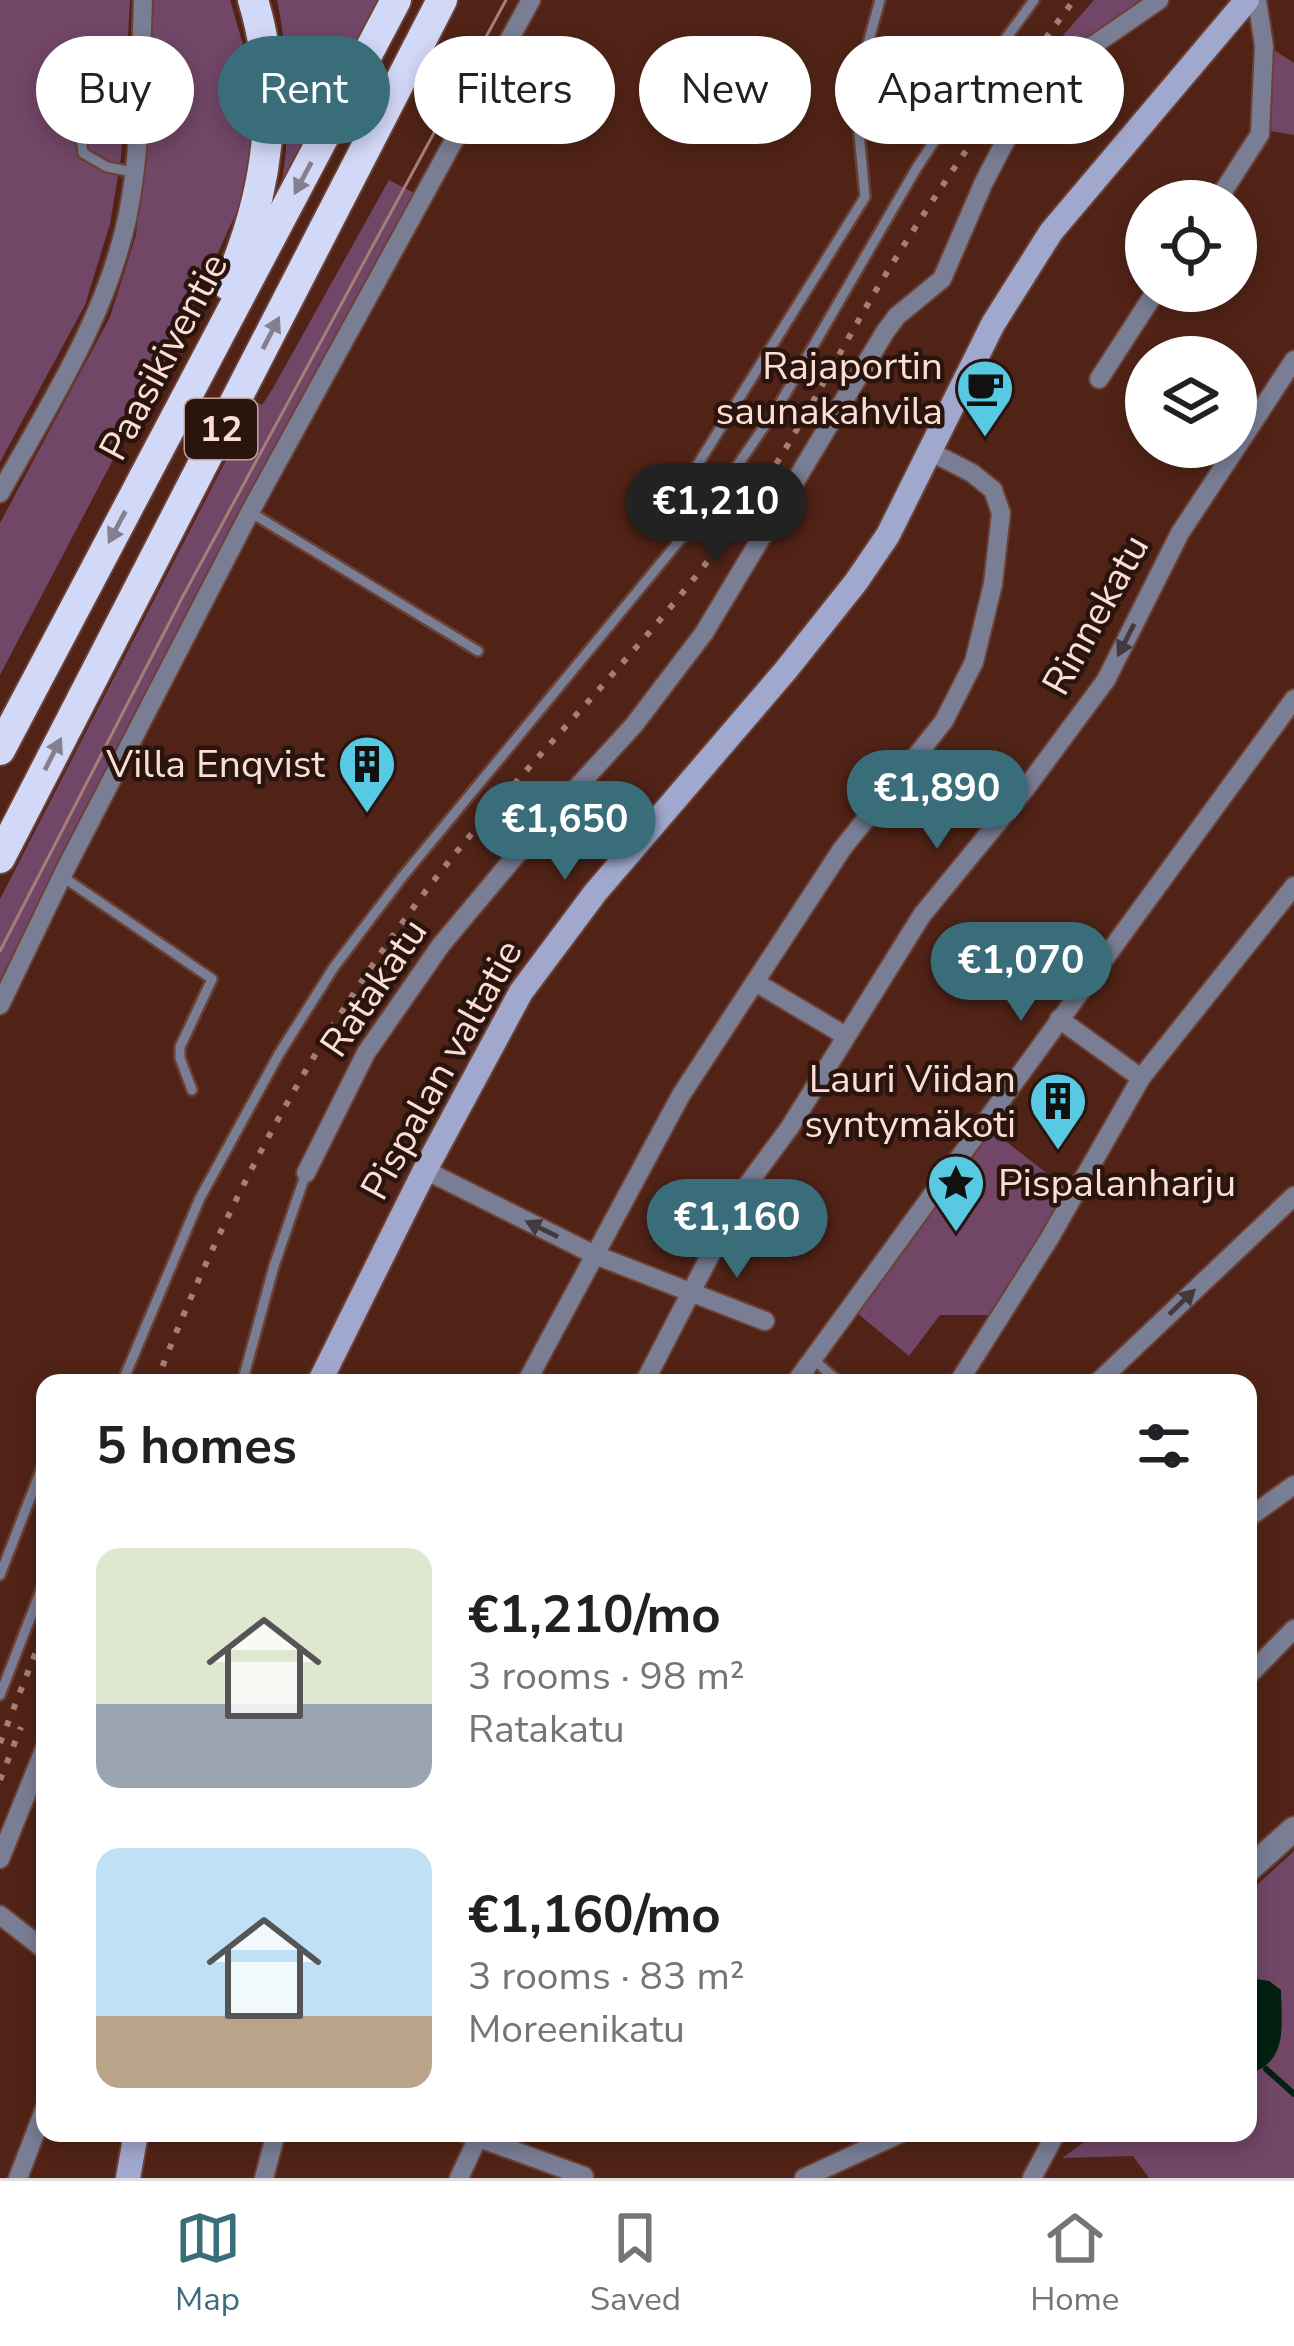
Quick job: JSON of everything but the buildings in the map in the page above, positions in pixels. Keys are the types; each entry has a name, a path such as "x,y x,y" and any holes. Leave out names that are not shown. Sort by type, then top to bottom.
{"highway":[{"path":"172,424 237,264 262,181 269,92 253,0"},
{"name":"Paasikiventie","path":"0,750 396,0"},
{"name":"12","path":"0,858 442,0"}],"main road":[{"name":"Pispalan valtatie","path":"323,1374 484,1055 551,947 831,617 888,535 993,324 1051,232 1247,0"},
{"path":"128,2178 134,2142"}],"street":[{"path":"0,493 90,329 121,244 134,172 142,0"},
{"path":"0,1005 250,512 531,0"},
{"name":"Ratakatu","path":"306,1173 354,1073 409,991 473,905 602,764 670,679 741,577 885,332 942,279 1021,111 1053,73 1159,0"},
{"path":"1230,180 1260,134 1264,46 1257,0"},
{"path":"1099,380 1143,312"},
{"name":"Rinnekatu","path":"648,1374 746,1188 790,1127 922,915 1106,680 1180,533 1294,360"},
{"path":"531,1374 681,1095 842,848 944,721 974,662 993,584 1001,512 993,490 931,452"},
{"path":"801,1374 1294,699"},
{"path":"964,1374 1049,1239 1141,1078 1294,886"},
{"path":"755,982 846,1036"},
{"path":"1059,1019 1141,1078"},
{"path":"424,1170 595,1255 766,1321"},
{"path":"1106,1374 1294,1196"},
{"path":"1257,1512 1294,1485"},
{"path":"1257,1667 1294,1629"},
{"path":"0,1859 36,1770"},
{"path":"1257,1862 1294,1828"},
{"path":"0,1915 36,1944"},
{"path":"18,2178 36,2131"},
{"path":"264,2178 274,2142"},
{"path":"459,2178 471,2142"},
{"path":"495,2142 584,2176"},
{"path":"805,2178 882,2142"},
{"path":"1032,2178 1051,2142"}],"lane":[{"path":"693,472 865,197 855,90 880,0"},
{"path":"126,1374 200,1198 279,1054 334,968 403,876 717,495 778,405 928,150 1034,0"},
{"path":"82,144 83,153 107,167 134,172"},
{"path":"250,512 478,651"},
{"path":"62,876 212,979 181,1046 180,1058 192,1090"},
{"name":"Ratakatu","path":"244,1374 306,1173"},
{"path":"812,1359 830,1374"},
{"path":"0,1575 36,1483"},
{"path":"0,1695 36,1603"}],"shaded area":[{"path":"0,0 130,0 128,36 36,36 36,144 122,144 121,157 110,224 85,305 0,462"},
{"path":"154,0 230,0 240,36 218,36 218,144 250,144 250,163 238,209 191,311 0,675 0,523 110,317 136,235 146,144 194,144 194,36 152,36"},
{"path":"277,0 379,0 360,36 283,36"},
{"path":"1094,0 1142,0 1094,36 1062,36"},
{"path":"1274,50 1294,63 1294,135 1271,131"},
{"path":"286,144 303,144 282,184"},
{"path":"389,180 414,193 246,502 0,980 0,899 256,402 262,405 273,388"},
{"path":"989,1128 1069,1191 992,1315 940,1315 909,1356 857,1313"},
{"path":"1294,1851 1294,2178 1149,2178 1133,2156 1062,2158 1084,2142 1257,2142 1257,2070 1270,2061 1280,2042 1281,1991 1269,1981 1257,1979 1257,1885"},
{"path":"1257,1979 1281,1990 1280,2041 1257,2070"}],"waterway":[{"path":"1266,2069 1294,2094"}],"tram line":[{"path":"0,951 182,598 506,0"}],"railway":[{"path":"160,1374 241,1190 344,1008 463,844 665,614 740,518 922,217 1074,0"},
{"path":"0,1743 36,1652"},
{"path":"0,1780 21,1727"}],"place":[{"name":"Rajaportin saunakahvila","path":"985,439"},
{"name":"Villa Enqvist","path":"367,815"},
{"name":"Lauri Viidan syntymäkoti","path":"1058,1152"},
{"name":"Pispalanharju","path":"956,1234"}]}
